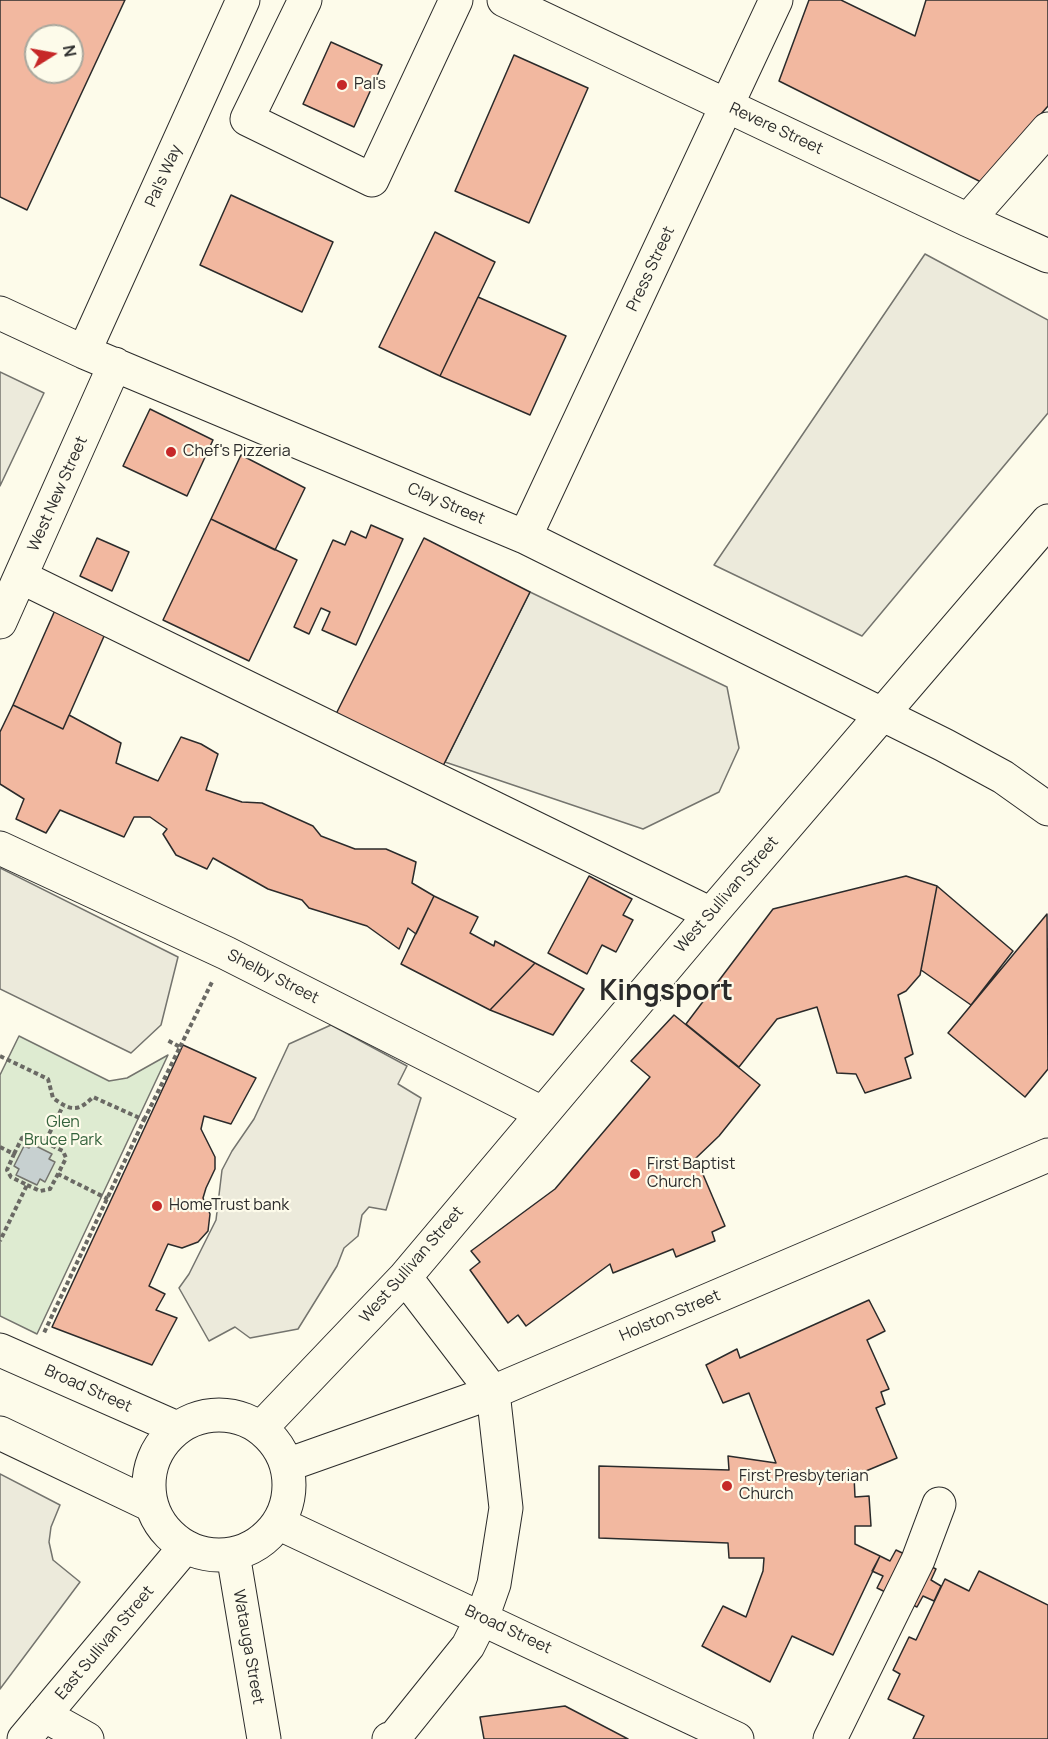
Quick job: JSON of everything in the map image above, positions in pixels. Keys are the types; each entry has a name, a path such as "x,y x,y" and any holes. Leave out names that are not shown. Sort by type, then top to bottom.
{"street":[{"name":"Pal's Way","path":"84,352 243,0"},
{"path":"304,0 247,119 372,180 456,0"},
{"name":"Revere Street","path":"504,0 1048,256"},
{"name":"Press Street","path":"525,537 776,0"},
{"path":"968,220 1048,129"},
{"name":"Clay Street","path":"0,313 84,352 525,537 944,745 1003,777 1048,809"},
{"name":"West New Street","path":"0,622 115,364"},
{"name":"West Sullivan Street","path":"261,1428 405,1277 711,914 1048,521"},
{"path":"21,577 711,914"},
{"name":"Shelby Street","path":"0,848 226,953 542,1113"},
{"name":"Holston Street","path":"286,1465 494,1392 1048,1155"},
{"path":"389,1739 394,1738 468,1646 482,1618 494,1584 506,1508 494,1392 405,1277"},
{"name":"Broad Street","path":"0,1350 177,1428"},
{"path":"218,1414 241,1418 261,1428 277,1445 286,1465 289,1485 286,1504 278,1523 266,1537 251,1548 233,1554 201,1553 185,1547 165,1529 151,1505 149,1484 152,1462 162,1443 177,1428 196,1418 218,1414"},
{"path":"0,1433 151,1505"},
{"path":"830,1739 918,1560 939,1504"},
{"name":"Broad Street","path":"278,1523 737,1739"},
{"name":"East Sullivan Street","path":"34,1727 185,1547"},
{"name":"Watauga Street","path":"233,1554 264,1739"},
{"path":"34,1727 87,1739"}],"path":[{"path":"46,1328 226,953"},
{"path":"167,1040 180,1047"},
{"path":"0,1056 48,1079 53,1098 63,1106 72,1109 84,1106 93,1097 144,1120"},
{"path":"45,1142 63,1106"},
{"path":"32,1135 63,1150 66,1158 50,1189 40,1191 11,1177 8,1170 15,1154 22,1138 32,1135"},
{"path":"0,1147 15,1154"},
{"path":"58,1174 108,1199"},
{"path":"0,1241 27,1185"}],"green space":[{"name":"Glen Bruce Park","path":"19,1036 109,1081 127,1078 168,1055 37,1334 0,1316 0,1075"}],"shaded area":[{"path":"925,254 1048,320 1048,413 862,636 714,565"},
{"path":"0,372 44,393 0,486"},
{"path":"530,592 727,687 739,748 719,792 643,829 445,762"},
{"path":"0,868 178,957 161,1025 131,1053 0,989"},
{"path":"331,1025 407,1066 398,1084 421,1098 386,1210 369,1207 362,1215 358,1236 344,1248 337,1266 298,1329 250,1338 235,1327 209,1341 179,1288 189,1274 216,1220 222,1170 254,1119 289,1044"},
{"path":"32,1144 52,1154 49,1159 55,1162 45,1182 40,1179 37,1185 16,1175 19,1169 14,1166 24,1146 29,1148"},
{"path":"0,1474 60,1505 51,1527 49,1542 53,1560 80,1582 0,1689"}],"building":[{"path":"0,0 125,0 27,210 0,197"},
{"path":"809,0 841,0 915,36 926,0 1048,0 1048,106 981,182 779,81"},
{"name":"Pal's","path":"331,42 382,65 354,127 303,104"},
{"path":"514,55 588,88 529,223 455,191"},
{"path":"231,195 333,242 302,312 200,265"},
{"path":"435,232 495,262 440,376 379,347"},
{"path":"478,297 566,336 530,415 440,376"},
{"path":"150,409 213,440 187,496 123,466"},
{"path":"241,455 305,488 275,550 211,519"},
{"path":"211,519 297,560 249,661 163,620"},
{"path":"371,525 403,539 356,645 322,630 330,612 321,608 309,634 294,627 333,540 345,545 351,531 366,538"},
{"path":"97,538 129,552 112,591 80,576"},
{"path":"424,538 530,592 440,772 334,718"},
{"path":"56,608 105,634 63,729 13,705"},
{"path":"13,705 63,729 69,715 121,743 116,763 158,781 181,737 201,744 218,754 206,790 242,802 262,803 313,826 321,836 355,849 386,849 416,862 412,883 434,896 416,934 408,928 399,949 367,926 309,908 302,900 268,889 213,858 207,869 176,855 163,834 167,829 150,817 134,817 124,837 60,810 46,833 16,819 24,799 0,784 0,732"},
{"path":"589,876 632,899 623,915 633,920 616,952 602,945 587,974 548,953"},
{"path":"906,876 937,886 920,975 906,991 898,995 913,1054 905,1058 911,1078 865,1093 856,1074 837,1073 817,1007 777,1019 739,1067 686,1024 773,909"},
{"path":"937,886 1013,951 971,1005 921,970"},
{"path":"434,896 478,917 470,933 494,946 495,941 535,963 490,1010 401,964"},
{"path":"1047,914 1048,1069 1025,1097 948,1033"},
{"path":"535,963 584,989 553,1035 490,1010"},
{"name":"First Baptist Church","path":"674,1015 760,1085 719,1136 696,1158 725,1226 712,1232 715,1241 676,1257 673,1249 613,1273 610,1264 526,1326 518,1315 508,1323 470,1270 480,1262 471,1251 555,1189 650,1077 631,1061"},
{"name":"HomeTrust bank","path":"183,1045 256,1078 231,1124 204,1116 201,1129 215,1157 215,1169 203,1198 210,1214 208,1231 198,1242 182,1248 168,1244 149,1286 165,1294 156,1310 177,1318 152,1365 52,1327"},
{"name":"First Presbyterian Church","path":"869,1300 885,1331 867,1340 889,1389 881,1392 885,1404 876,1408 897,1458 854,1476 855,1497 869,1496 871,1526 855,1526 855,1544 880,1556 833,1655 792,1636 770,1682 702,1646 723,1606 746,1617 763,1571 764,1558 729,1558 728,1543 599,1538 599,1466 729,1470 728,1456 776,1463 749,1393 723,1403 706,1365 737,1349 740,1358"},
{"path":"896,1550 936,1569 931,1580 941,1586 934,1601 923,1596 917,1607 877,1588 883,1576 872,1571 880,1556 890,1561"},
{"path":"979,1571 1048,1605 1048,1739 913,1739 924,1716 888,1699 900,1674 893,1670 909,1637 916,1640 945,1579 969,1591"},
{"path":"565,1706 628,1739 484,1739 480,1717"}],"place":[{"name":"Pal's","path":"342,85"},
{"name":"Chef's Pizzeria","path":"171,452"},
{"name":"First Baptist Church","path":"635,1174"},
{"name":"HomeTrust bank","path":"157,1206"},
{"name":"First Presbyterian Church","path":"727,1486"}],"district":[{"name":"Kingsport","path":"666,992"}]}
